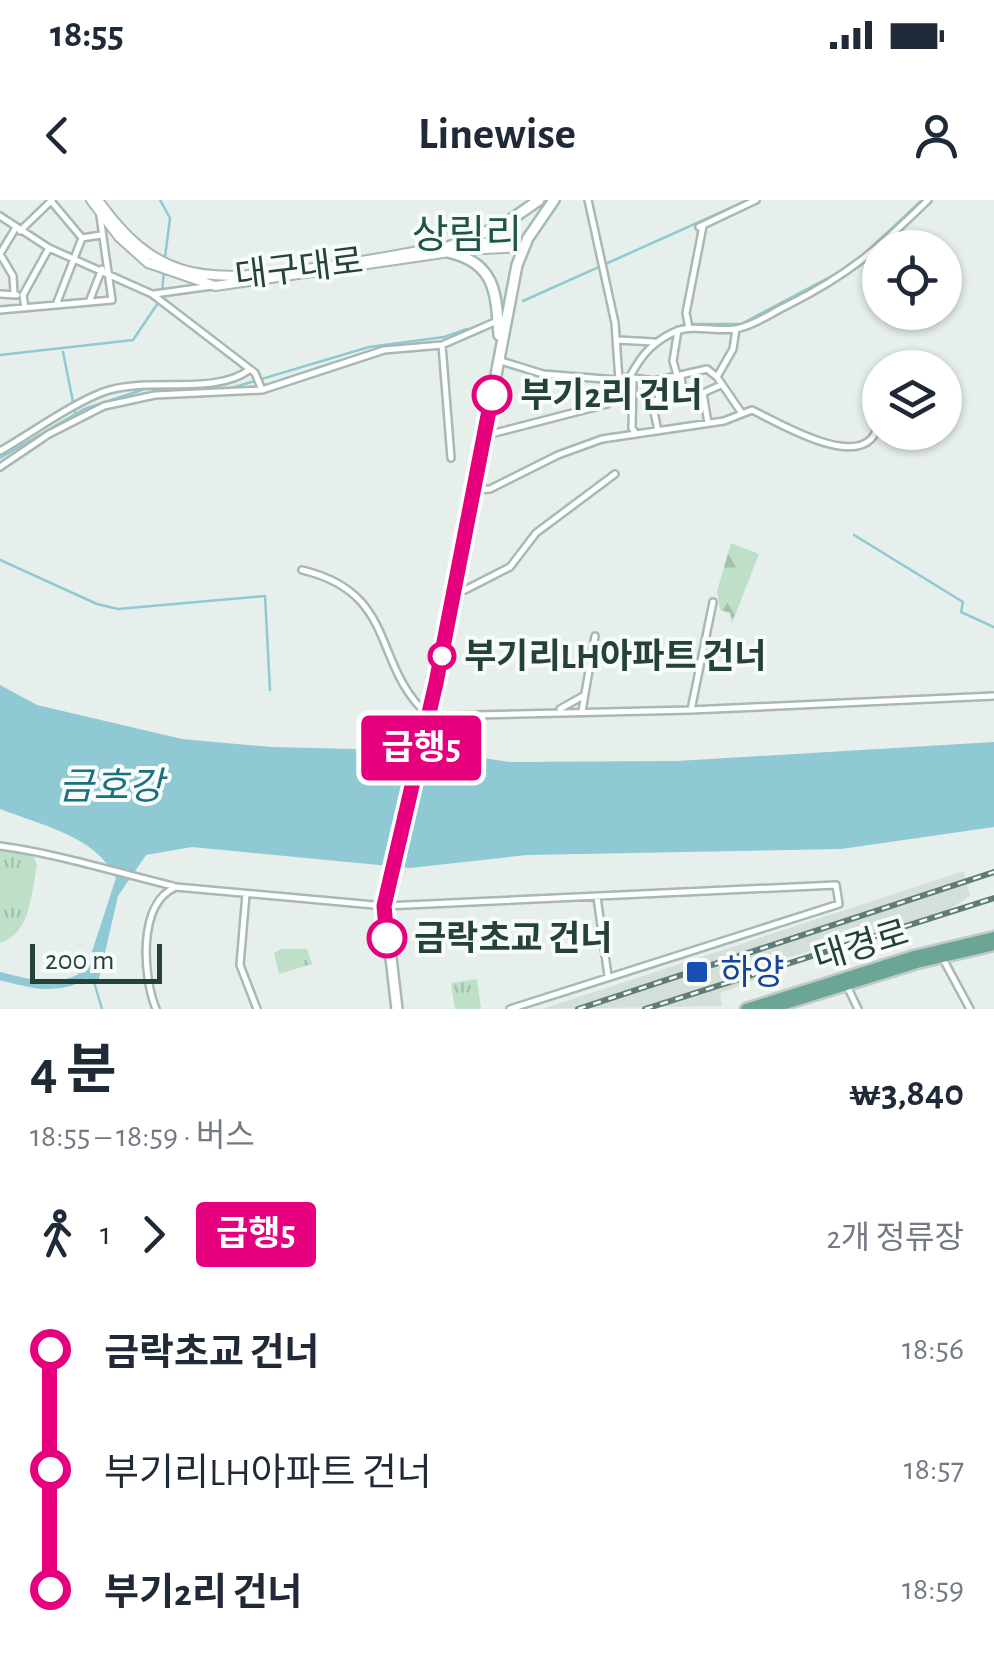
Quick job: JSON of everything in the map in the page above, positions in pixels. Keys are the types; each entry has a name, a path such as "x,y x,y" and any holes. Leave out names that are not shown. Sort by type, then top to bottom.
{"main road":[{"path":"451,249 503,225 539,200"},
{"path":"397,1009 386,901 456,586 503,317 524,247 554,200"},
{"path":"451,249 477,262 492,280 503,317"},
{"name":"대경로","path":"768,1009 786,1007 942,957 993,946"},
{"name":"대경로","path":"746,1009 914,956 993,946"}],"street":[{"path":"14,294 14,276 1,259 18,230 52,200 82,238"},
{"path":"588,200 636,434"},
{"path":"689,328 686,313 701,226 756,200"},
{"path":"485,436 607,404 637,359 655,343 689,328 736,329 856,268 928,200"},
{"name":"대구대로","path":"98,206 128,247 162,267 215,286 488,242 524,247"},
{"path":"0,310 112,300 98,206"},
{"path":"0,216 49,248 152,294 249,370 260,385"},
{"path":"82,238 101,234"},
{"path":"56,305 82,238"},
{"path":"25,308 23,295 49,248"},
{"name":"대구대로","path":"162,267 226,279 451,249"},
{"path":"90,302 105,270"},
{"path":"152,294 215,286"},
{"path":"0,294 23,295"},
{"path":"0,467 49,434 104,406 155,395 260,385 384,350 442,345 503,317"},
{"path":"717,377 733,349 736,329"},
{"path":"678,330 673,362 683,392"},
{"path":"618,340 655,343"},
{"path":"442,345 451,458"},
{"path":"498,360 542,374 654,381 707,369 741,412"},
{"path":"0,451 102,393 160,382 221,383 249,370"},
{"path":"654,381 659,399 652,402 658,431"},
{"path":"708,423 698,404 702,393 721,384"},
{"path":"475,490 490,488 593,442 708,423 752,410 814,441 862,443"},
{"path":"456,586 465,590 510,567 555,516 615,474"},
{"path":"302,570 332,578 353,592 385,635 408,691 429,716 691,710 994,696"},
{"path":"691,710 713,602"},
{"path":"582,710 595,636"},
{"path":"554,712 583,696"},
{"path":"0,846 53,853 108,873 176,887 386,901 598,897 836,884 838,904 510,1009"},
{"path":"156,1009 146,975 154,907 162,895 176,887"},
{"path":"246,894 240,965 256,1009"},
{"path":"598,897 608,976"},
{"path":"942,957 970,1009"},
{"path":"847,986 858,1009"}],"shaded area":[{"path":"964,871 970,896 940,915 865,945 862,934 759,967 758,979 720,993 722,1006 542,1009"}],"green space":[{"path":"731,543 759,554 732,623 730,613 720,610 717,591"},
{"path":"17,849 34,857 37,866 24,922 0,943 0,850"},
{"path":"281,949 307,949 312,964 279,974 274,953"},
{"path":"477,979 481,1009 455,1009 451,983"}],"water":[{"name":"금호강","path":"0,685 37,705 182,739 271,747 438,751 509,762 677,761 994,742 994,827 841,849 527,855 410,868 192,847 146,855 118,896 98,983 77,974 87,967 116,878 107,864 81,842 0,809"}],"waterway":[{"path":"160,200 170,218 165,257"},
{"path":"523,301 748,200"},
{"path":"890,230 922,200"},
{"path":"162,292 164,270"},
{"path":"743,323 843,270"},
{"path":"0,355 133,340 160,300"},
{"path":"658,337 685,324"},
{"path":"693,324 740,324"},
{"path":"0,458 84,409 145,389 228,389 369,347 444,337 467,329"},
{"path":"63,352 75,412"},
{"path":"854,535 963,602 961,612 994,627"},
{"path":"0,560 97,604 118,609 265,596 270,690"},
{"path":"0,976 56,985 88,973"},
{"path":"94,982 102,1009"}],"railway":[{"path":"578,1009 994,872"},
{"path":"645,1009 994,898"}],"bus line":[{"name":"급행5","path":"387,938 384,906 436,683 492,395"}],"place":[{"name":"부기2리 건너","path":"492,395"},
{"name":"부기리LH아파트 건너","path":"442,656"},
{"name":"금락초교 건너","path":"387,938"},
{"name":"하양","path":"697,972"}],"district":[{"name":"상림리","path":"467,234"}]}
